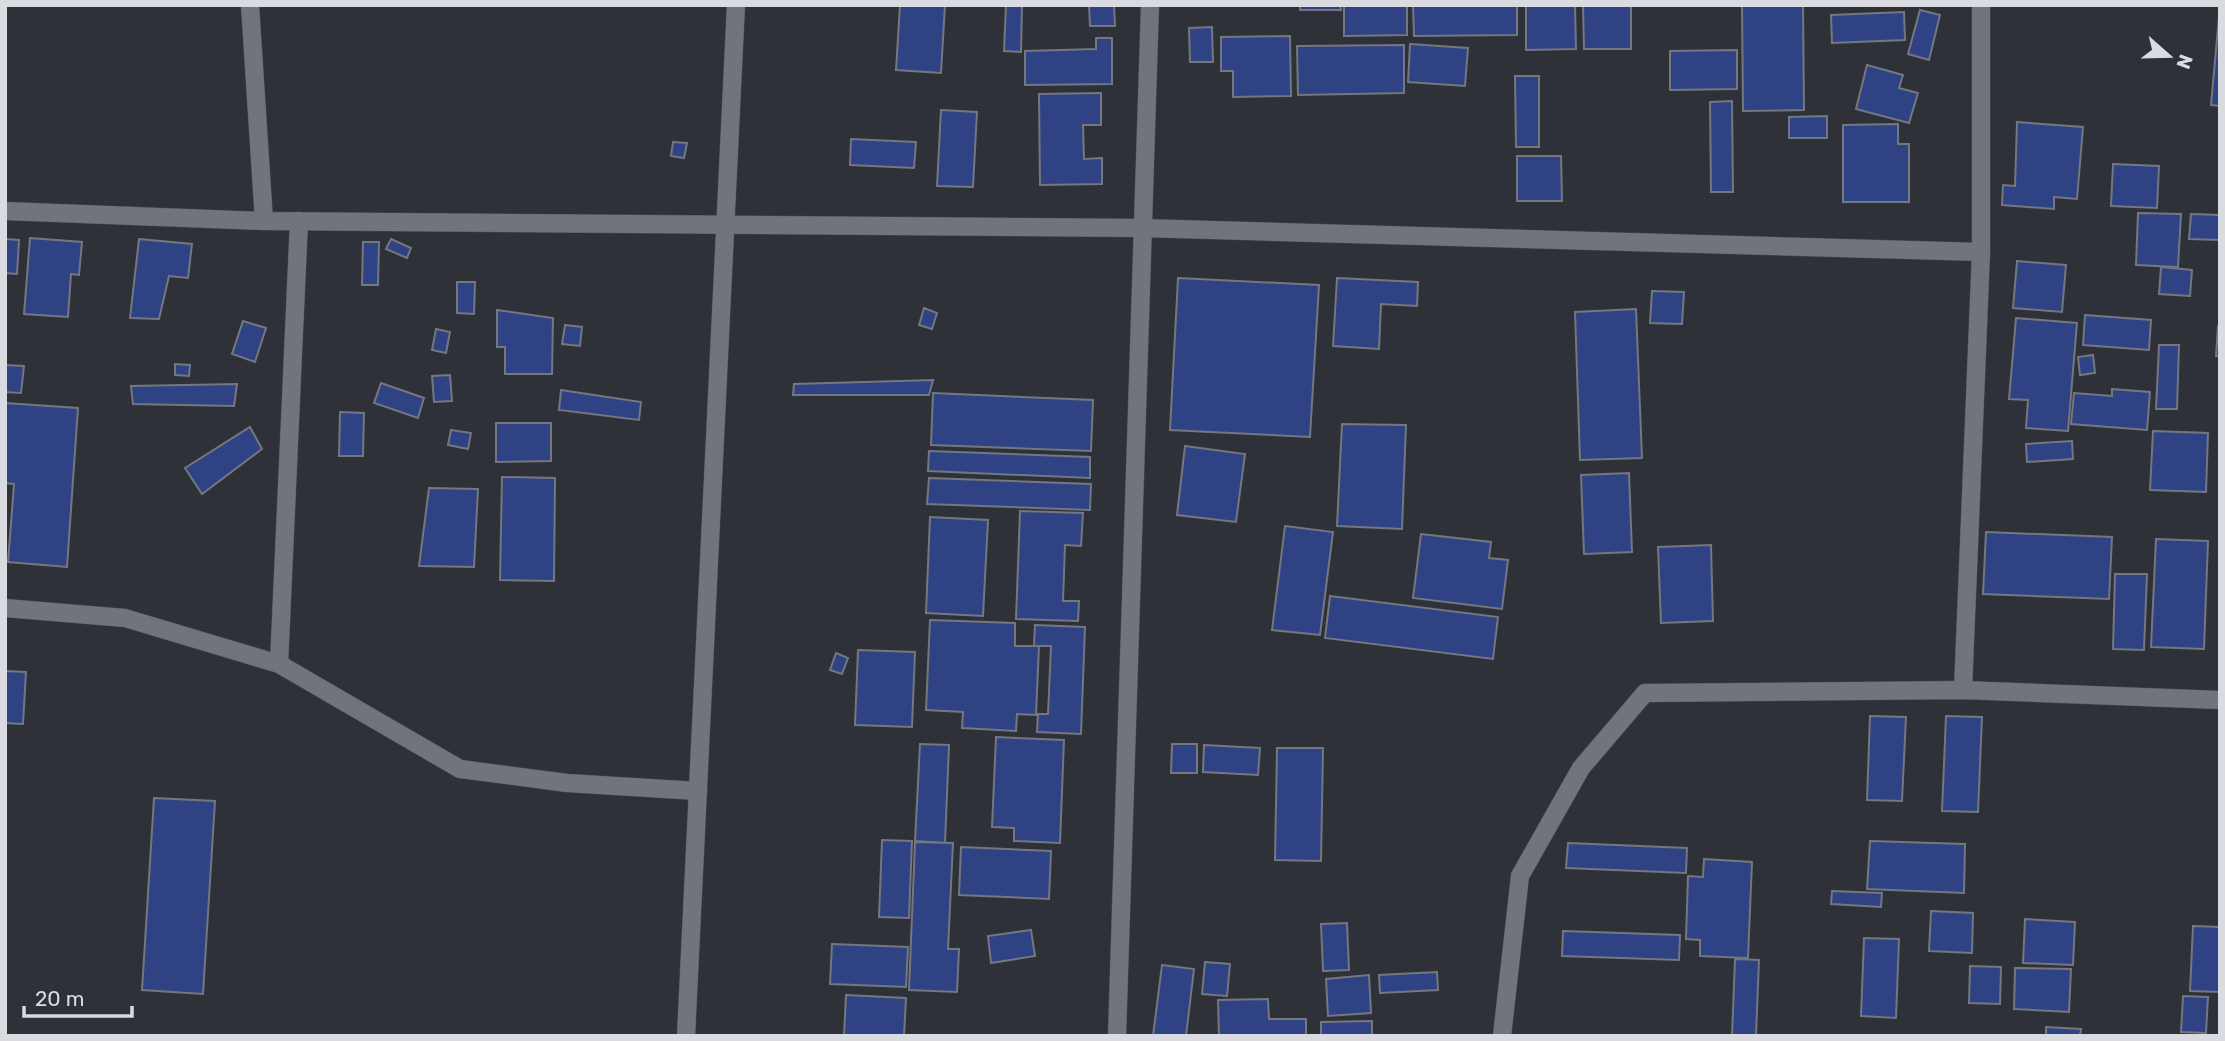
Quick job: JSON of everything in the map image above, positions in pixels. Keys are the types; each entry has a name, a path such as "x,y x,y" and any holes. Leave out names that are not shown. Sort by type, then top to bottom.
{"street":[{"path":"250,5 264,221"},
{"path":"686,1036 736,5"},
{"path":"1117,1036 1150,5"},
{"path":"1963,690 1981,252 1981,5"},
{"path":"5,211 264,221 1142,228 1981,252"},
{"path":"279,664 299,221"},
{"path":"5,608 125,618 279,664 460,769 568,783 698,791"},
{"path":"1502,1036 1520,876 1581,768 1645,693 1963,690 2220,700"}],"building":[{"path":"900,5 945,5 941,73 896,70"},
{"path":"1006,5 1022,5 1021,52 1004,51"},
{"path":"1089,5 1114,5 1115,26 1090,26"},
{"path":"1300,5 1340,5 1341,10 1300,10"},
{"path":"1344,5 1407,5 1407,35 1344,36"},
{"path":"1413,5 1517,5 1517,35 1414,36"},
{"path":"1526,5 1575,5 1576,49 1526,50"},
{"path":"1583,5 1631,5 1631,49 1584,49"},
{"path":"1803,5 1804,110 1743,111 1742,6"},
{"path":"2220,5 2220,106 2211,105"},
{"path":"1920,10 1940,15 1929,60 1908,54"},
{"path":"1904,12 1905,40 1832,43 1831,15"},
{"path":"1212,27 1213,62 1190,62 1189,28"},
{"path":"1290,36 1291,96 1233,97 1233,71 1221,71 1221,37"},
{"path":"1096,38 1112,38 1112,84 1025,85 1025,51 1096,49"},
{"path":"1410,44 1468,48 1465,86 1408,82"},
{"path":"1404,45 1404,93 1298,95 1297,46"},
{"path":"1737,50 1737,89 1670,90 1670,51"},
{"path":"1867,65 1903,75 1899,88 1918,93 1909,123 1856,109"},
{"path":"1515,76 1539,76 1539,147 1516,147"},
{"path":"1101,93 1101,125 1083,125 1084,159 1102,158 1102,184 1040,185 1039,94"},
{"path":"1732,101 1733,192 1711,192 1710,102"},
{"path":"941,110 977,112 973,187 937,186"},
{"path":"1827,116 1827,138 1789,138 1789,117"},
{"path":"2017,122 2083,127 2077,199 2054,197 2054,209 2002,205 2003,185 2015,186"},
{"path":"1898,124 1898,144 1909,144 1909,202 1843,202 1843,125"},
{"path":"851,139 916,142 914,168 850,165"},
{"path":"673,142 687,143 684,158 671,156"},
{"path":"1517,156 1561,156 1562,201 1517,201"},
{"path":"2113,164 2159,166 2157,208 2111,206"},
{"path":"2138,213 2181,214 2178,267 2136,265"},
{"path":"2191,214 2220,215 2220,240 2189,239"},
{"path":"30,238 82,242 79,275 71,274 68,317 24,314"},
{"path":"5,239 19,240 17,274 5,273"},
{"path":"139,239 192,244 188,278 169,276 159,319 130,318"},
{"path":"391,239 411,248 407,258 386,249"},
{"path":"363,242 379,242 378,285 362,285"},
{"path":"2017,261 2066,265 2062,312 2013,308"},
{"path":"2161,267 2192,270 2190,296 2159,294"},
{"path":"1178,278 1319,285 1310,437 1170,430"},
{"path":"1337,278 1418,282 1417,306 1381,304 1379,349 1333,346"},
{"path":"457,282 475,282 474,314 457,313"},
{"path":"1652,291 1684,292 1682,324 1650,323"},
{"path":"924,308 937,313 932,329 919,325"},
{"path":"1636,309 1642,458 1580,460 1575,312"},
{"path":"497,310 553,318 552,374 505,374 505,347 497,347"},
{"path":"2085,315 2151,320 2149,350 2083,345"},
{"path":"2016,318 2077,323 2068,431 2026,428 2028,400 2009,399"},
{"path":"243,321 266,328 255,362 232,354"},
{"path":"565,325 582,327 580,346 562,344"},
{"path":"2218,326 2220,356 2216,356"},
{"path":"436,329 450,332 446,353 432,350"},
{"path":"2159,345 2179,345 2177,409 2156,409"},
{"path":"2093,355 2095,373 2080,375 2078,357"},
{"path":"175,364 190,365 189,376 175,375"},
{"path":"5,365 24,366 21,393 5,392"},
{"path":"450,375 452,401 434,402 432,376"},
{"path":"933,380 929,395 793,395 794,384"},
{"path":"381,383 424,398 418,418 374,403"},
{"path":"237,384 234,406 133,404 131,386"},
{"path":"2112,389 2150,392 2147,430 2071,424 2074,393 2112,396"},
{"path":"561,390 641,402 639,420 559,410"},
{"path":"933,393 1093,400 1091,451 931,445"},
{"path":"5,403 78,408 67,567 8,562 14,484 5,483"},
{"path":"340,412 364,413 363,456 339,456"},
{"path":"496,423 551,423 551,461 496,462"},
{"path":"1342,424 1406,425 1402,529 1337,526"},
{"path":"250,427 262,449 202,494 185,468"},
{"path":"451,430 471,433 468,449 448,445"},
{"path":"2153,431 2208,433 2206,492 2150,490"},
{"path":"2072,441 2073,459 2027,462 2026,444"},
{"path":"1185,446 1245,454 1236,522 1177,515"},
{"path":"929,451 1090,457 1090,478 928,471"},
{"path":"1629,473 1632,552 1584,554 1581,475"},
{"path":"502,477 555,478 554,581 500,580"},
{"path":"929,478 1091,484 1090,510 927,504"},
{"path":"429,488 478,489 474,567 419,566"},
{"path":"1020,511 1083,513 1081,546 1065,545 1063,601 1079,601 1078,621 1016,619"},
{"path":"930,517 988,520 983,616 926,613"},
{"path":"1285,526 1333,532 1320,635 1272,630"},
{"path":"1986,532 2112,537 2109,599 1983,594"},
{"path":"1421,534 1491,542 1489,558 1508,560 1502,609 1413,598"},
{"path":"2156,539 2208,541 2204,649 2151,647"},
{"path":"1711,545 1713,621 1661,623 1658,547"},
{"path":"2115,574 2147,574 2144,650 2113,649"},
{"path":"1330,596 1498,617 1493,659 1325,638"},
{"path":"930,620 1015,623 1015,646 1039,646 1036,715 1017,714 1016,731 962,728 963,712 926,710"},
{"path":"1035,625 1085,627 1081,734 1037,732 1038,714 1048,714 1051,646 1034,646"},
{"path":"858,650 915,652 912,727 855,725"},
{"path":"836,653 848,658 842,674 830,670"},
{"path":"5,671 26,672 23,724 5,723"},
{"path":"1870,716 1906,717 1902,801 1867,800"},
{"path":"1946,716 1982,717 1978,812 1942,811"},
{"path":"996,737 1064,740 1060,843 1014,841 1014,828 992,827"},
{"path":"920,744 949,745 945,843 915,841"},
{"path":"1172,744 1197,744 1197,773 1171,773"},
{"path":"1204,745 1260,748 1258,775 1203,772"},
{"path":"1277,748 1323,748 1321,861 1275,860"},
{"path":"154,798 215,801 203,994 142,990"},
{"path":"882,840 912,841 909,918 879,917"},
{"path":"1870,841 1965,844 1964,893 1867,889"},
{"path":"915,842 953,843 948,949 959,949 957,992 909,990"},
{"path":"1568,843 1687,848 1686,873 1566,868"},
{"path":"961,847 1051,851 1049,899 959,895"},
{"path":"1704,859 1752,862 1748,958 1700,956 1700,940 1686,939 1688,876 1703,877"},
{"path":"1832,891 1882,893 1881,907 1831,904"},
{"path":"1931,911 1973,913 1972,953 1929,951"},
{"path":"2025,919 2075,922 2073,965 2023,963"},
{"path":"1347,923 1349,970 1323,971 1321,924"},
{"path":"2193,926 2220,927 2220,992 2190,991"},
{"path":"1031,930 1035,956 991,963 988,936"},
{"path":"1563,931 1680,935 1679,960 1562,956"},
{"path":"1864,938 1899,939 1896,1018 1861,1016"},
{"path":"832,944 908,947 906,987 830,984"},
{"path":"1735,959 1759,960 1756,1036 1732,1036"},
{"path":"1205,962 1230,964 1227,996 1202,994"},
{"path":"1162,965 1194,969 1186,1036 1153,1036"},
{"path":"1970,966 2001,967 2000,1004 1969,1003"},
{"path":"2015,968 2071,969 2069,1012 2014,1009"},
{"path":"1437,972 1438,990 1380,993 1379,975"},
{"path":"1369,975 1371,1013 1328,1016 1326,979"},
{"path":"846,995 906,998 904,1036 844,1036"},
{"path":"2183,996 2208,997 2206,1033 2181,1032"},
{"path":"1268,999 1269,1019 1306,1019 1306,1036 1219,1036 1218,1000"},
{"path":"1372,1021 1372,1036 1321,1036 1321,1022"},
{"path":"2046,1027 2081,1029 2080,1036 2046,1036"}]}
